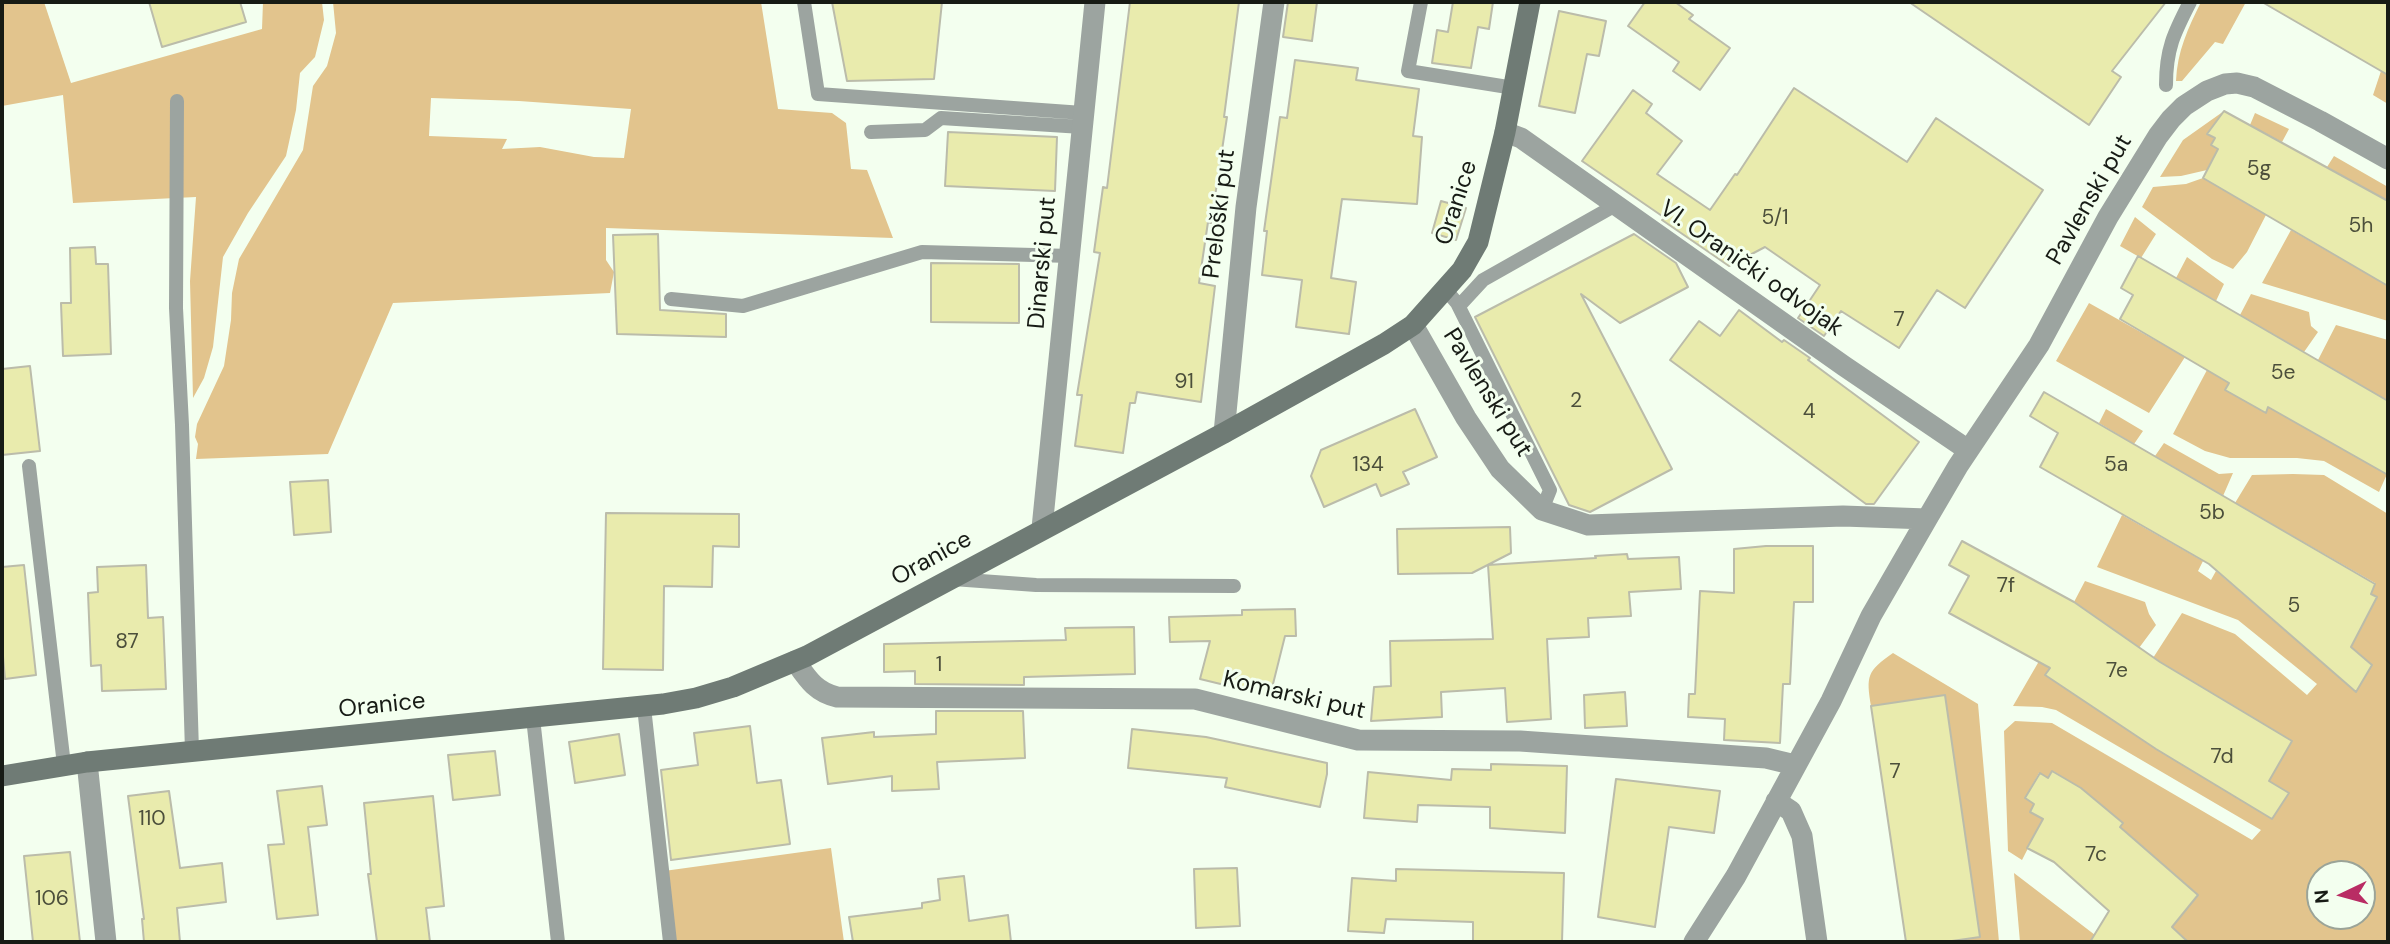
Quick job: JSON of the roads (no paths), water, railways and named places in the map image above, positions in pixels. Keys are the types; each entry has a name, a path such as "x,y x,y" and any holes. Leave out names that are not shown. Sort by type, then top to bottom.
{"main road":[{"name":"Oranice","path":"2,776 87,762 644,707 721,691 795,661 1223,433 1384,344 1413,325 1462,270 1478,242 1505,132 1530,2"}],"street":[{"name":"Dinarski put","path":"1042,528 1095,2"},
{"name":"Preloški put","path":"1223,433 1246,207 1274,2"},
{"name":"Pavlenski put","path":"1694,942 1736,876 1831,701 1871,616 1927,519 1968,450 2039,345 2108,217 2171,119 2184,106 2207,92 2225,84 2237,83 2254,87 2276,98 2388,159"},
{"name":"VI. Oranički odvojak","path":"1505,132 1521,138 1614,206 1968,450"},
{"name":"Pavlenski put","path":"1413,325 1466,418 1500,469 1542,510 1588,525 1843,516 1927,519"},
{"name":"Komarski put","path":"795,661 809,681 824,694 837,697 1195,699 1358,740 1520,741 1766,758 1795,765"},
{"path":"87,762 106,942"},
{"path":"1776,801 1791,811 1802,836 1816,942"}],"lane":[{"path":"804,2 818,94 1082,120"},
{"path":"1421,2 1408,71 1514,88"},
{"path":"2166,85 2166,59 2174,34 2190,2"},
{"path":"177,101 176,308 192,751"},
{"path":"872,132 925,130 941,118 1082,120"},
{"path":"1459,306 1483,280 1614,206"},
{"path":"671,299 743,306 922,252 1071,256"},
{"path":"1445,289 1459,306 1550,490 1542,510"},
{"path":"29,466 64,765"},
{"path":"952,579 1036,584 1234,586"},
{"path":"644,707 670,942"},
{"path":"533,718 558,942"}]}
